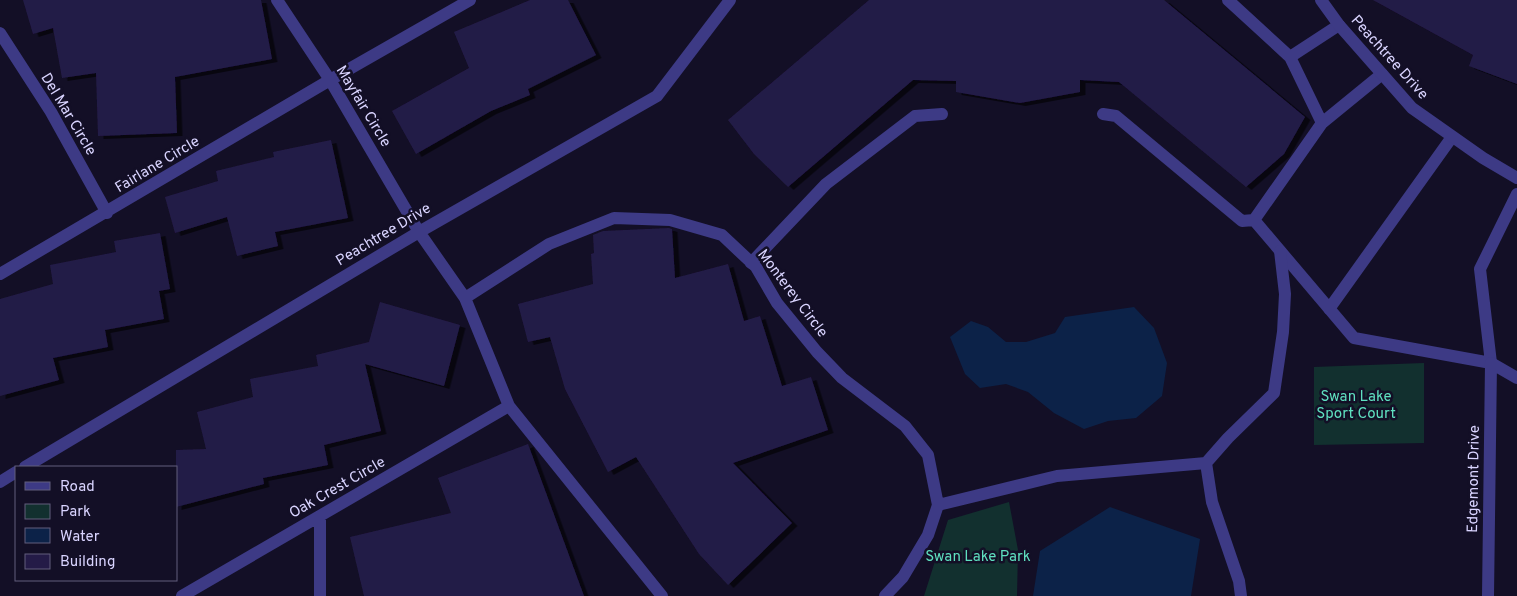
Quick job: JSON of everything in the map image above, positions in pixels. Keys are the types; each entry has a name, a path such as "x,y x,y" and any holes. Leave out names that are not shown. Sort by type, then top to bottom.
{"street":[{"name":"Mayfair Circle","path":"277,0 330,80 419,232 464,298"},
{"name":"Fairlane Circle","path":"0,274 470,0"},
{"name":"Peachtree Drive","path":"27,466 419,232 657,96 730,0"},
{"path":"1228,0 1290,57 1322,124"},
{"name":"Peachtree Drive","path":"1321,0 1339,26 1412,108 1482,158 1517,178"},
{"path":"1290,57 1339,26"},
{"name":"Del Mar Circle","path":"0,33 51,112 107,213"},
{"path":"1103,114 1116,116 1242,221 1254,220 1322,124 1382,74"},
{"path":"752,263 826,184 915,116 942,114"},
{"path":"1330,309 1452,137"},
{"name":"Edgemont Drive","path":"1488,596 1491,363 1480,269 1517,194"},
{"name":"Monterey Circle","path":"464,298 549,244 614,218 670,220 722,235 756,267 776,303 817,352 842,378 905,426 928,455 938,504 928,535 903,577 884,596"},
{"path":"1254,220 1354,338 1491,363 1517,378"},
{"path":"938,504 1057,476 1206,463 1274,392 1284,332 1285,294 1280,251"},
{"path":"464,298 509,406 662,596"},
{"name":"Oak Crest Circle","path":"182,596 509,406"},
{"path":"1206,463 1212,502 1239,581 1241,596"},
{"path":"0,482 15,473"},
{"path":"320,516 320,596"}],"green space":[{"name":"Swan Lake Sport Court","path":"1424,363 1424,443 1314,445 1314,367"},
{"name":"Swan Lake Park","path":"1009,502 1018,550 1017,596 924,596 948,520"}],"water":[{"path":"1134,307 1154,328 1167,363 1162,396 1136,418 1108,421 1084,429 1054,413 1028,392 1006,384 980,388 965,374 950,337 971,321 988,327 1006,342 1026,342 1055,333 1065,317"},
{"path":"1110,507 1200,539 1191,596 1033,596 1040,551"}],"building":[{"path":"23,0 261,0 272,59 175,77 177,133 98,136 96,73 62,78 53,28 33,34"},
{"path":"530,0 568,0 596,55 528,89 530,95 491,111 416,154 392,111 469,68 454,32"},
{"path":"869,0 1164,0 1305,117 1284,154 1246,187 1119,82 1080,80 1080,92 1020,103 956,92 956,81 913,80 788,187 754,154 728,120"},
{"path":"1373,0 1517,0 1517,84 1469,66 1473,55"},
{"path":"331,140 348,218 275,232 278,246 237,256 227,217 175,233 165,197 218,181 216,171 274,157 273,152"},
{"path":"672,229 675,278 728,264 744,321 760,316 782,386 811,377 828,430 733,463 792,523 728,585 699,554 636,457 608,472 565,389 550,337 528,342 518,304 593,284 591,254 594,253 593,235 603,231"},
{"path":"160,233 170,289 159,291 164,319 105,330 108,347 53,358 59,380 0,396 0,299 53,284 50,265 116,252 114,241"},
{"path":"380,302 460,325 444,386 365,364 381,431 324,445 328,465 263,478 264,484 178,506 176,450 206,449 197,412 253,397 250,379 318,366 316,355 369,342"},
{"path":"528,444 584,596 364,596 350,537 451,513 438,478"}]}
